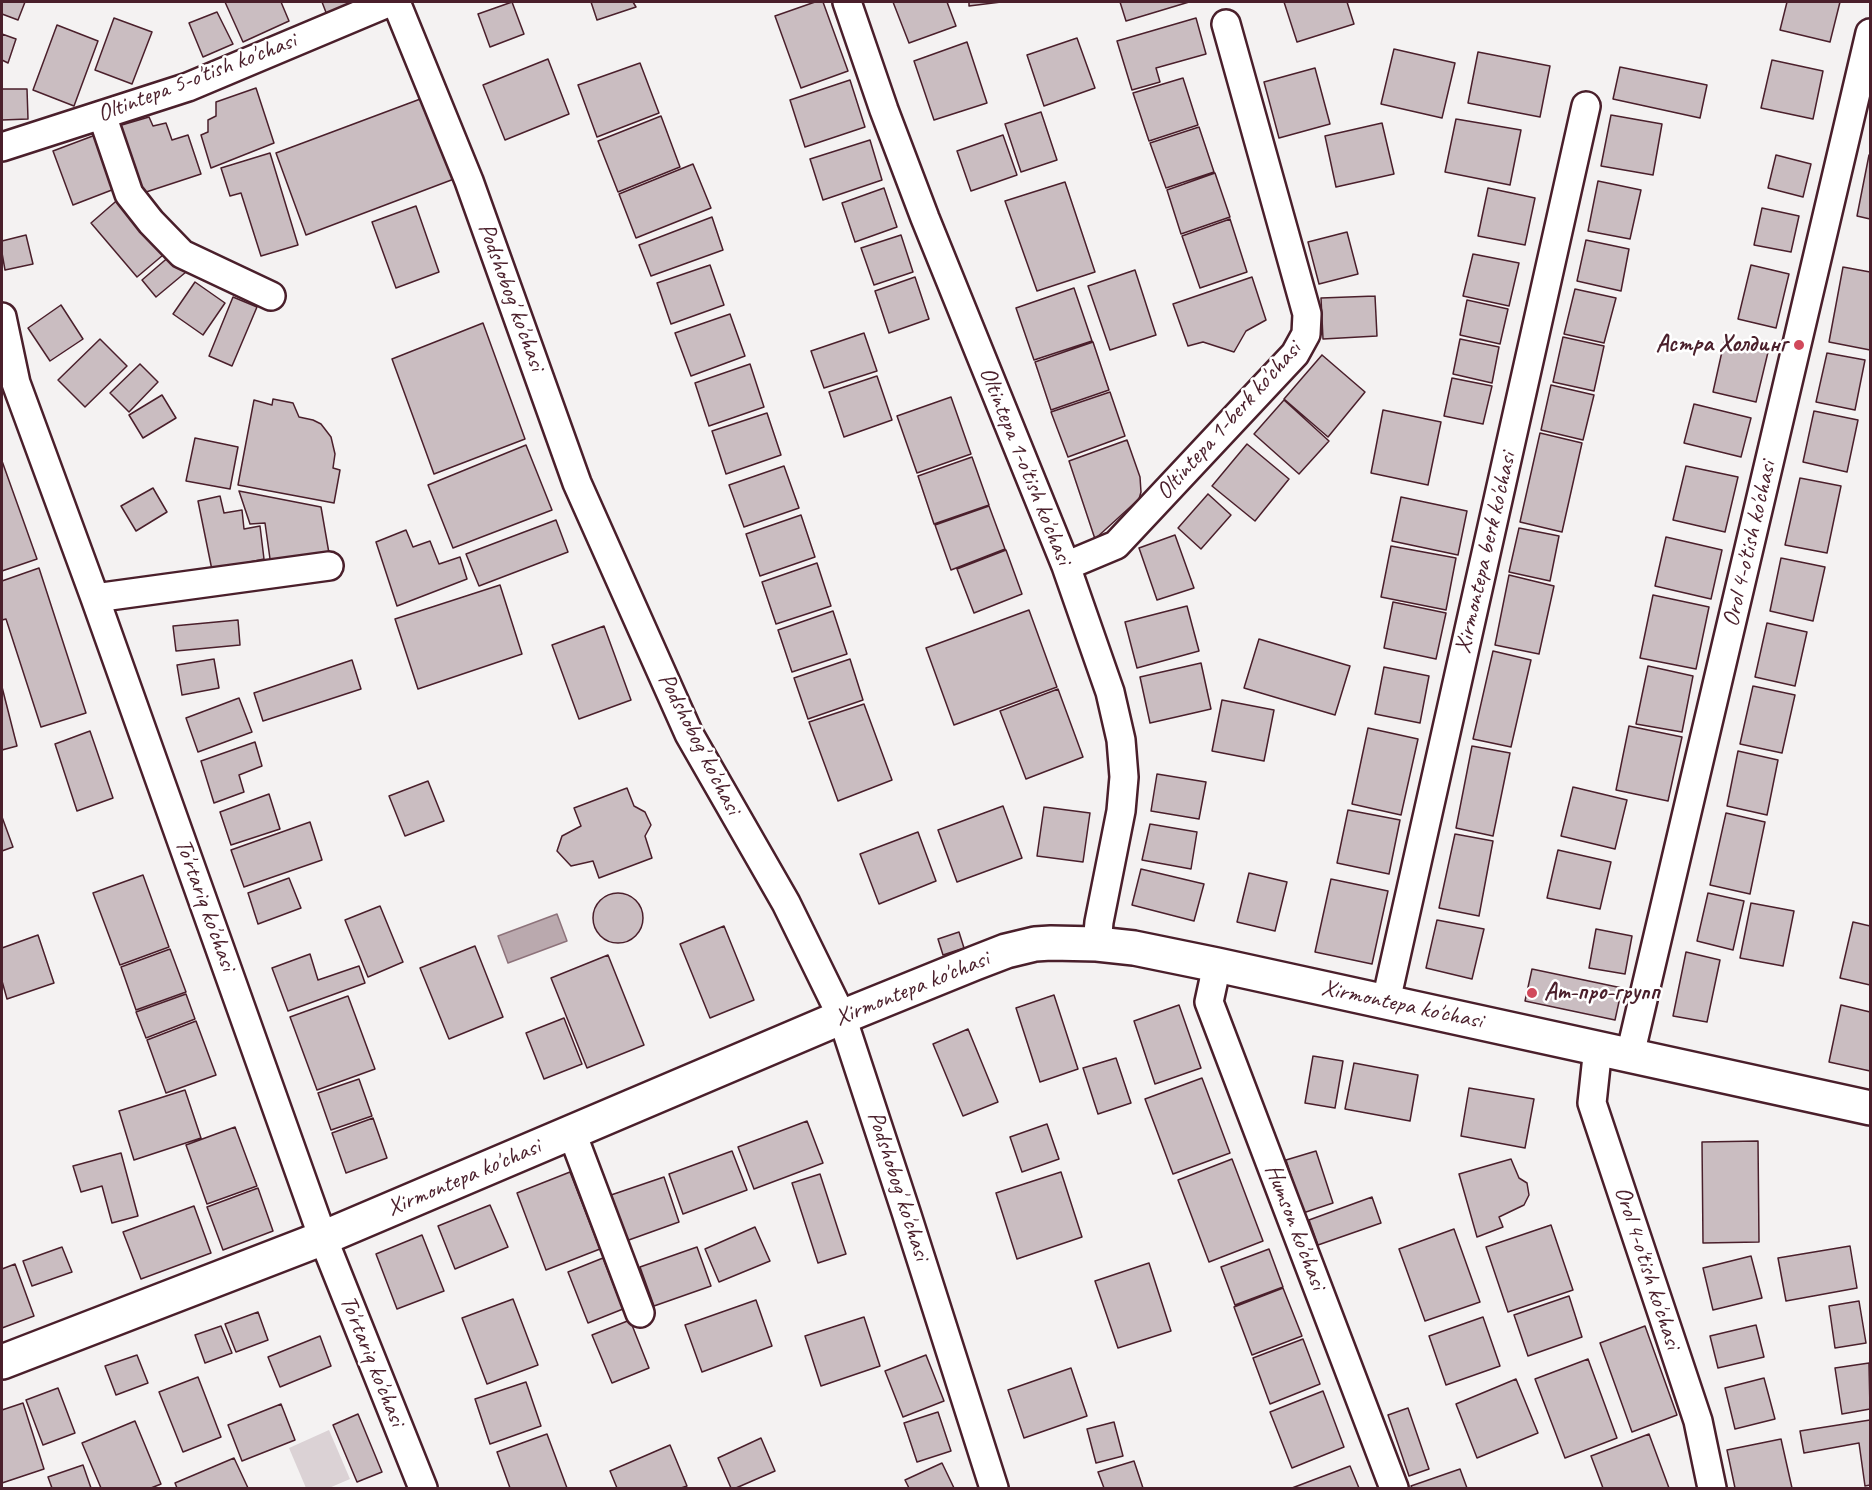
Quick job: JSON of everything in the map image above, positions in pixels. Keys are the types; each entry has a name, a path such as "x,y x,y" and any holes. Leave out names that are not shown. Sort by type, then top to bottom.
{"street":[{"name":"Oltintepa 5-o'tish ko'chasi","path":"2,147 188,87 390,2"},
{"name":"Podshobog' ko'chasi","path":"396,2 469,181 577,483 689,734 786,903 842,1017 994,1488"},
{"name":"Oltintepa 1-o'tish ko'chasi","path":"847,2 884,110 925,218 1066,566 1110,692 1121,740 1125,777 1097,944"},
{"name":"Oltintepa 1-berk ko'chasi","path":"1066,566 1116,545 1295,354 1306,334 1307,314 1226,24"},
{"name":"Orol 4-o'tish ko'chasi","path":"1630,1055 1870,33"},
{"name":"Xirmontepa berk ko'chasi","path":"1386,1001 1586,106"},
{"path":"102,115 129,194 151,222 182,254 272,296"},
{"name":"To'rtariq ko'chasi","path":"2,317 16,383 323,1238 423,1488"},
{"path":"95,598 329,566"},
{"name":"Xirmontepa ko'chasi","path":"2,1362 323,1238 842,1017 1006,951 1035,944 1097,944 1134,948 1217,964 1870,1108"},
{"name":"Humson ko'chasi","path":"1217,964 1209,1002 1394,1488"},
{"name":"Orol 4-o'tish ko'chasi","path":"1598,1047 1592,1102 1698,1421 1712,1488"},
{"path":"572,1133 640,1313"}],"shaded area":[{"path":"557,914 567,941 508,963 498,936"},
{"path":"329,1430 350,1479 329,1488 306,1488 289,1448"}],"building":[{"path":"2,2 25,2 18,20 2,14"},
{"path":"225,2 281,2 289,21 243,42"},
{"path":"322,2 360,2 327,15"},
{"path":"512,2 524,34 490,47 478,14"},
{"path":"591,2 633,2 636,7 597,20"},
{"path":"815,2 823,2 848,71 801,88 775,16"},
{"path":"893,2 947,2 956,26 909,43"},
{"path":"969,2 1001,2 969,6"},
{"path":"1120,2 1189,2 1126,21"},
{"path":"1284,2 1347,2 1354,24 1297,42"},
{"path":"1787,2 1840,2 1830,42 1780,30"},
{"path":"217,12 233,44 203,57 189,23"},
{"path":"114,18 152,32 132,84 95,70"},
{"path":"1196,18 1206,54 1156,68 1160,82 1132,90 1117,41"},
{"path":"57,25 98,41 74,106 33,90"},
{"path":"2,34 16,39 8,63 2,60"},
{"path":"1077,38 1095,88 1044,106 1027,55"},
{"path":"967,42 987,103 934,120 914,61"},
{"path":"1394,49 1455,63 1442,118 1381,104"},
{"path":"1478,52 1550,66 1540,117 1468,103"},
{"path":"548,59 569,114 505,140 483,85"},
{"path":"1772,60 1823,71 1813,119 1761,108"},
{"path":"640,63 659,113 597,137 578,85"},
{"path":"1620,67 1707,85 1700,118 1613,99"},
{"path":"1315,68 1330,124 1279,138 1264,82"},
{"path":"1183,78 1198,125 1149,141 1133,93"},
{"path":"850,80 865,127 805,147 790,100"},
{"path":"256,88 274,143 211,168 201,135 208,132 208,120 216,116 216,102"},
{"path":"2,89 27,89 28,119 2,120"},
{"path":"423,98 454,179 306,235 276,153"},
{"path":"1041,112 1057,160 1021,172 1005,124"},
{"path":"1611,115 1662,124 1653,175 1601,166"},
{"path":"661,116 680,167 618,192 598,141"},
{"path":"149,117 153,126 166,123 172,140 188,135 201,174 137,195 115,127"},
{"path":"1456,119 1521,130 1510,185 1445,172"},
{"path":"1382,123 1394,174 1336,187 1325,136"},
{"path":"1199,127 1214,172 1166,188 1150,143"},
{"path":"98,134 117,188 73,205 53,151"},
{"path":"1003,135 1017,175 971,191 957,151"},
{"path":"870,140 882,180 823,200 810,159"},
{"path":"270,153 298,245 261,256 241,193 230,196 221,168"},
{"path":"1776,155 1811,164 1803,197 1768,188"},
{"path":"1870,155 1870,219 1857,216"},
{"path":"693,164 711,208 636,238 619,194"},
{"path":"1215,173 1230,217 1181,234 1167,190"},
{"path":"1598,181 1641,190 1630,239 1588,231"},
{"path":"1065,182 1095,272 1037,291 1005,201"},
{"path":"884,188 897,227 855,242 842,203"},
{"path":"1488,188 1535,198 1525,245 1478,236"},
{"path":"122,196 169,250 137,277 91,223"},
{"path":"416,206 439,272 396,288 372,222"},
{"path":"1762,208 1799,216 1791,252 1754,245"},
{"path":"712,217 723,250 651,276 639,245"},
{"path":"1230,219 1247,272 1200,288 1182,236"},
{"path":"1347,232 1358,274 1319,284 1308,242"},
{"path":"26,235 33,264 5,270 2,241"},
{"path":"901,235 913,272 874,285 861,248"},
{"path":"1586,240 1629,249 1621,291 1577,281"},
{"path":"1473,254 1519,263 1509,306 1463,296"},
{"path":"171,255 186,272 156,297 142,280"},
{"path":"710,265 724,305 671,324 657,283"},
{"path":"1751,265 1789,274 1776,328 1738,319"},
{"path":"1843,267 1870,272 1870,350 1829,342"},
{"path":"1135,270 1156,335 1110,350 1088,286"},
{"path":"915,277 929,319 889,333 875,291"},
{"path":"1252,277 1266,320 1246,331 1234,352 1203,342 1188,346 1173,304"},
{"path":"195,282 225,303 203,335 173,314"},
{"path":"1074,288 1092,341 1034,360 1016,308"},
{"path":"1575,289 1616,298 1604,343 1564,334"},
{"path":"1375,296 1377,336 1323,339 1321,298"},
{"path":"233,297 257,307 232,366 209,356"},
{"path":"1467,300 1508,309 1500,344 1460,335"},
{"path":"61,305 83,339 50,361 28,328"},
{"path":"730,314 745,356 691,376 675,333"},
{"path":"483,323 525,439 434,474 392,359"},
{"path":"864,333 877,371 824,388 811,351"},
{"path":"1563,337 1604,346 1594,391 1553,382"},
{"path":"1725,338 1769,348 1756,402 1713,392"},
{"path":"100,339 127,366 85,407 58,380"},
{"path":"1460,339 1499,347 1492,383 1453,374"},
{"path":"1093,342 1109,390 1051,410 1035,362"},
{"path":"1827,353 1865,360 1855,410 1816,402"},
{"path":"1322,355 1365,392 1328,437 1284,399"},
{"path":"140,364 158,382 129,412 110,393"},
{"path":"750,364 764,407 709,426 695,383"},
{"path":"877,376 892,420 844,437 829,392"},
{"path":"1452,378 1492,386 1483,424 1444,416"},
{"path":"1551,385 1594,395 1583,440 1541,430"},
{"path":"1110,392 1125,436 1068,457 1051,412"},
{"path":"162,395 176,418 143,438 129,415"},
{"path":"951,397 971,454 917,473 897,416"},
{"path":"273,399 293,403 299,417 321,424 331,437 335,454 333,468 340,470 334,503 238,485 254,400 272,405"},
{"path":"1284,400 1329,441 1299,474 1254,434"},
{"path":"1694,404 1751,418 1741,457 1684,443"},
{"path":"1383,410 1441,422 1428,485 1371,473"},
{"path":"1814,411 1858,420 1847,472 1803,462"},
{"path":"767,413 781,455 726,474 712,431"},
{"path":"1540,433 1582,443 1562,532 1520,522"},
{"path":"195,438 238,447 230,489 186,481"},
{"path":"1127,440 1140,477 1139,499 1095,539 1069,461"},
{"path":"1247,444 1289,479 1255,521 1212,486"},
{"path":"526,445 552,510 453,548 428,485"},
{"path":"972,457 989,505 934,524 918,476"},
{"path":"2,461 37,559 2,571"},
{"path":"784,466 799,508 744,527 729,485"},
{"path":"1686,466 1738,477 1725,532 1673,520"},
{"path":"1800,478 1841,486 1827,553 1785,545"},
{"path":"153,488 167,512 136,531 121,506"},
{"path":"239,491 321,507 330,559 271,566 265,523 250,524"},
{"path":"1208,494 1231,515 1201,549 1178,528"},
{"path":"220,496 224,513 242,510 244,529 260,526 264,559 212,570 198,501"},
{"path":"1401,497 1467,511 1458,555 1392,541"},
{"path":"989,506 1005,549 951,570 935,525"},
{"path":"801,515 815,557 760,576 746,534"},
{"path":"556,520 568,552 479,586 466,554"},
{"path":"1519,528 1559,536 1550,581 1509,572"},
{"path":"406,530 413,547 430,541 439,564 460,557 467,579 397,606 376,542"},
{"path":"1175,535 1194,588 1157,600 1139,548"},
{"path":"1666,537 1722,550 1711,599 1655,586"},
{"path":"1391,546 1456,558 1446,610 1381,597"},
{"path":"1006,550 1022,594 974,613 957,569"},
{"path":"1781,558 1825,567 1813,621 1770,611"},
{"path":"817,563 831,606 776,624 762,582"},
{"path":"39,568 86,713 41,727 6,619 2,620 2,581"},
{"path":"1509,575 1554,586 1539,654 1495,645"},
{"path":"500,585 522,654 418,689 395,619"},
{"path":"1653,595 1709,607 1696,669 1640,658"},
{"path":"1393,602 1446,613 1436,659 1384,648"},
{"path":"1187,606 1199,651 1137,668 1125,622"},
{"path":"1029,610 1057,687 954,725 926,648"},
{"path":"833,611 847,654 792,672 778,630"},
{"path":"238,620 240,645 176,651 173,626"},
{"path":"1767,623 1807,632 1795,686 1755,677"},
{"path":"604,626 631,700 579,719 552,645"},
{"path":"1259,639 1350,666 1335,715 1244,688"},
{"path":"1493,651 1531,660 1511,747 1473,739"},
{"path":"214,659 219,688 182,695 177,665"},
{"path":"850,659 863,700 808,719 794,678"},
{"path":"352,660 361,689 263,721 254,693"},
{"path":"1201,663 1211,709 1150,723 1140,677"},
{"path":"1648,666 1693,676 1682,732 1636,724"},
{"path":"1384,667 1429,676 1420,723 1375,714"},
{"path":"1753,686 1795,695 1782,753 1740,744"},
{"path":"2,687 17,746 2,750"},
{"path":"1058,689 1083,757 1026,779 1000,711"},
{"path":"239,698 252,732 198,752 186,718"},
{"path":"1222,700 1274,710 1264,761 1212,751"},
{"path":"864,704 892,780 838,801 809,722"},
{"path":"1629,726 1682,737 1668,801 1616,790"},
{"path":"1368,728 1418,739 1401,815 1352,804"},
{"path":"90,731 113,798 77,811 55,744"},
{"path":"255,742 262,766 239,775 244,792 214,803 201,761"},
{"path":"1472,746 1510,753 1493,836 1456,828"},
{"path":"1738,751 1778,760 1767,815 1727,806"},
{"path":"1157,774 1206,782 1199,819 1151,811"},
{"path":"428,781 444,821 405,836 389,796"},
{"path":"1573,787 1627,800 1615,849 1561,836"},
{"path":"627,788 634,806 645,812 651,825 645,836 652,858 599,878 593,861 571,866 557,851 562,836 581,826 574,808"},
{"path":"269,794 280,829 231,845 220,812"},
{"path":"1003,806 1022,858 957,882 938,830"},
{"path":"1044,807 1090,813 1083,862 1037,856"},
{"path":"1348,810 1400,820 1389,874 1337,863"},
{"path":"1726,813 1765,822 1750,894 1710,885"},
{"path":"2,817 13,847 2,851"},
{"path":"310,822 322,860 244,887 231,850"},
{"path":"1150,824 1197,832 1191,869 1142,860"},
{"path":"918,832 936,881 879,904 860,854"},
{"path":"1455,834 1493,841 1479,916 1439,908"},
{"path":"1558,850 1611,862 1600,909 1547,898"},
{"path":"1141,869 1204,884 1194,921 1132,905"},
{"path":"1249,873 1287,882 1275,931 1237,922"},
{"path":"143,875 169,947 120,965 93,893"},
{"path":"289,878 301,908 258,924 248,893"},
{"path":"1331,879 1388,891 1372,964 1315,952"},
{"path":"618,893 627,895 638,904 643,918 641,927 632,938 618,943 609,941 598,932 593,918 595,909 604,898"},
{"path":"1708,893 1744,901 1733,950 1697,941"},
{"path":"1751,903 1794,911 1783,966 1740,958"},
{"path":"380,906 403,962 368,977 345,920"},
{"path":"1437,920 1484,929 1472,979 1426,968"},
{"path":"1853,922 1870,926 1870,985 1840,978"},
{"path":"724,926 754,1000 710,1018 680,944"},
{"path":"1596,929 1632,936 1625,974 1589,968"},
{"path":"959,932 964,948 943,955 938,939"},
{"path":"38,935 54,983 7,999 2,981 2,948"},
{"path":"475,946 503,1017 449,1039 420,968"},
{"path":"170,949 186,992 136,1010 121,967"},
{"path":"1686,952 1720,960 1707,1022 1673,1016"},
{"path":"310,954 318,980 359,966 365,983 288,1011 272,968"},
{"path":"608,955 644,1045 587,1068 551,978"},
{"path":"1532,969 1622,988 1615,1020 1525,1001"},
{"path":"186,994 195,1019 146,1038 136,1012"},
{"path":"1054,995 1078,1069 1040,1082 1016,1008"},
{"path":"348,996 375,1069 317,1090 290,1017"},
{"path":"1179,1005 1201,1068 1155,1084 1134,1021"},
{"path":"1841,1005 1870,1012 1870,1071 1829,1062"},
{"path":"564,1018 582,1064 544,1079 526,1033"},
{"path":"196,1021 216,1075 166,1093 147,1040"},
{"path":"968,1029 998,1102 963,1116 933,1044"},
{"path":"1313,1056 1343,1061 1335,1108 1305,1103"},
{"path":"1116,1058 1131,1103 1098,1114 1083,1068"},
{"path":"1354,1063 1418,1075 1410,1121 1345,1109"},
{"path":"1202,1078 1230,1153 1173,1174 1145,1099"},
{"path":"359,1079 372,1116 331,1130 318,1093"},
{"path":"1469,1088 1534,1099 1525,1148 1461,1136"},
{"path":"185,1090 201,1138 134,1160 119,1111"},
{"path":"373,1118 387,1158 346,1173 332,1133"},
{"path":"807,1121 823,1163 754,1189 738,1147"},
{"path":"1047,1124 1059,1159 1022,1172 1010,1137"},
{"path":"235,1127 257,1186 207,1204 186,1145"},
{"path":"1758,1141 1759,1242 1703,1243 1702,1142"},
{"path":"732,1151 747,1190 683,1214 669,1174"},
{"path":"1316,1151 1333,1203 1303,1213 1286,1160"},
{"path":"121,1153 138,1216 112,1223 102,1186 81,1192 73,1166"},
{"path":"1232,1159 1263,1241 1209,1262 1178,1180"},
{"path":"1511,1159 1519,1178 1527,1183 1529,1195 1524,1205 1499,1217 1503,1227 1477,1237 1459,1174"},
{"path":"570,1172 600,1249 546,1270 517,1193"},
{"path":"1061,1172 1082,1237 1017,1259 996,1193"},
{"path":"820,1174 846,1254 818,1263 792,1183"},
{"path":"664,1177 679,1222 626,1241 611,1195"},
{"path":"258,1188 273,1231 223,1250 207,1207"},
{"path":"1372,1197 1381,1223 1318,1245 1309,1220"},
{"path":"490,1205 508,1247 455,1269 438,1226"},
{"path":"194,1206 211,1253 141,1279 123,1232"},
{"path":"1551,1225 1573,1290 1508,1312 1486,1247"},
{"path":"755,1227 770,1261 719,1282 705,1249"},
{"path":"1454,1229 1480,1302 1425,1321 1399,1249"},
{"path":"422,1235 444,1291 397,1309 376,1254"},
{"path":"1850,1246 1857,1288 1786,1301 1778,1258"},
{"path":"62,1247 72,1272 32,1286 23,1261"},
{"path":"697,1247 711,1286 654,1306 640,1267"},
{"path":"1269,1249 1283,1287 1235,1305 1221,1267"},
{"path":"1751,1256 1762,1298 1713,1310 1703,1268"},
{"path":"603,1258 623,1309 588,1323 568,1272"},
{"path":"1149,1263 1171,1331 1118,1348 1095,1281"},
{"path":"15,1264 34,1316 2,1328 2,1269"},
{"path":"1283,1288 1302,1336 1252,1355 1234,1307"},
{"path":"1569,1296 1582,1337 1528,1356 1514,1315"},
{"path":"513,1299 538,1365 487,1384 462,1318"},
{"path":"756,1300 772,1346 702,1372 685,1325"},
{"path":"1859,1301 1866,1343 1835,1348 1829,1306"},
{"path":"258,1312 268,1340 236,1352 225,1324"},
{"path":"864,1317 880,1366 821,1386 805,1336"},
{"path":"1483,1317 1500,1366 1446,1385 1429,1336"},
{"path":"630,1320 649,1368 612,1383 592,1335"},
{"path":"1756,1325 1764,1357 1718,1368 1710,1336"},
{"path":"221,1326 232,1353 205,1363 195,1335"},
{"path":"1645,1326 1677,1415 1632,1432 1600,1343"},
{"path":"320,1336 331,1366 280,1387 268,1357"},
{"path":"1303,1339 1320,1384 1270,1404 1253,1358"},
{"path":"137,1355 148,1383 116,1395 105,1366"},
{"path":"926,1355 944,1401 903,1417 885,1371"},
{"path":"1588,1359 1617,1438 1565,1458 1535,1379"},
{"path":"1869,1363 1870,1409 1842,1414 1835,1368"},
{"path":"1071,1368 1087,1416 1024,1438 1008,1390"},
{"path":"198,1377 221,1437 183,1452 159,1392"},
{"path":"1764,1378 1775,1419 1735,1429 1725,1388"},
{"path":"1516,1379 1538,1433 1477,1458 1456,1404"},
{"path":"526,1382 541,1426 490,1444 475,1399"},
{"path":"58,1388 75,1433 43,1445 26,1400"},
{"path":"1323,1391 1344,1447 1292,1468 1270,1412"},
{"path":"23,1403 44,1469 2,1483 2,1410"},
{"path":"281,1404 295,1440 242,1461 228,1425"},
{"path":"1408,1408 1429,1469 1409,1476 1388,1415"},
{"path":"938,1412 951,1451 917,1462 904,1423"},
{"path":"358,1414 382,1472 357,1482 333,1425"},
{"path":"1870,1420 1870,1485 1865,1486 1859,1443 1804,1453 1800,1431"},
{"path":"135,1421 161,1484 151,1488 101,1488 82,1443"},
{"path":"1114,1422 1123,1456 1096,1463 1087,1429"},
{"path":"547,1434 567,1488 510,1488 497,1452"},
{"path":"1649,1434 1669,1488 1603,1488 1591,1456"},
{"path":"761,1438 775,1471 736,1488 731,1488 718,1458"},
{"path":"1781,1439 1792,1488 1735,1488 1727,1450"},
{"path":"670,1445 687,1486 681,1488 617,1488 610,1471"},
{"path":"234,1458 248,1488 177,1488 175,1483"},
{"path":"1134,1461 1143,1488 1104,1488 1098,1472"},
{"path":"942,1463 954,1488 909,1488 905,1480"},
{"path":"83,1465 91,1488 52,1488 48,1477"},
{"path":"1350,1466 1359,1488 1292,1488"},
{"path":"1460,1469 1467,1488 1412,1488 1411,1486"}],"place":[{"name":"Астра Холдинг","path":"1799,345"},
{"name":"Ат-про-групп","path":"1532,993"}]}
